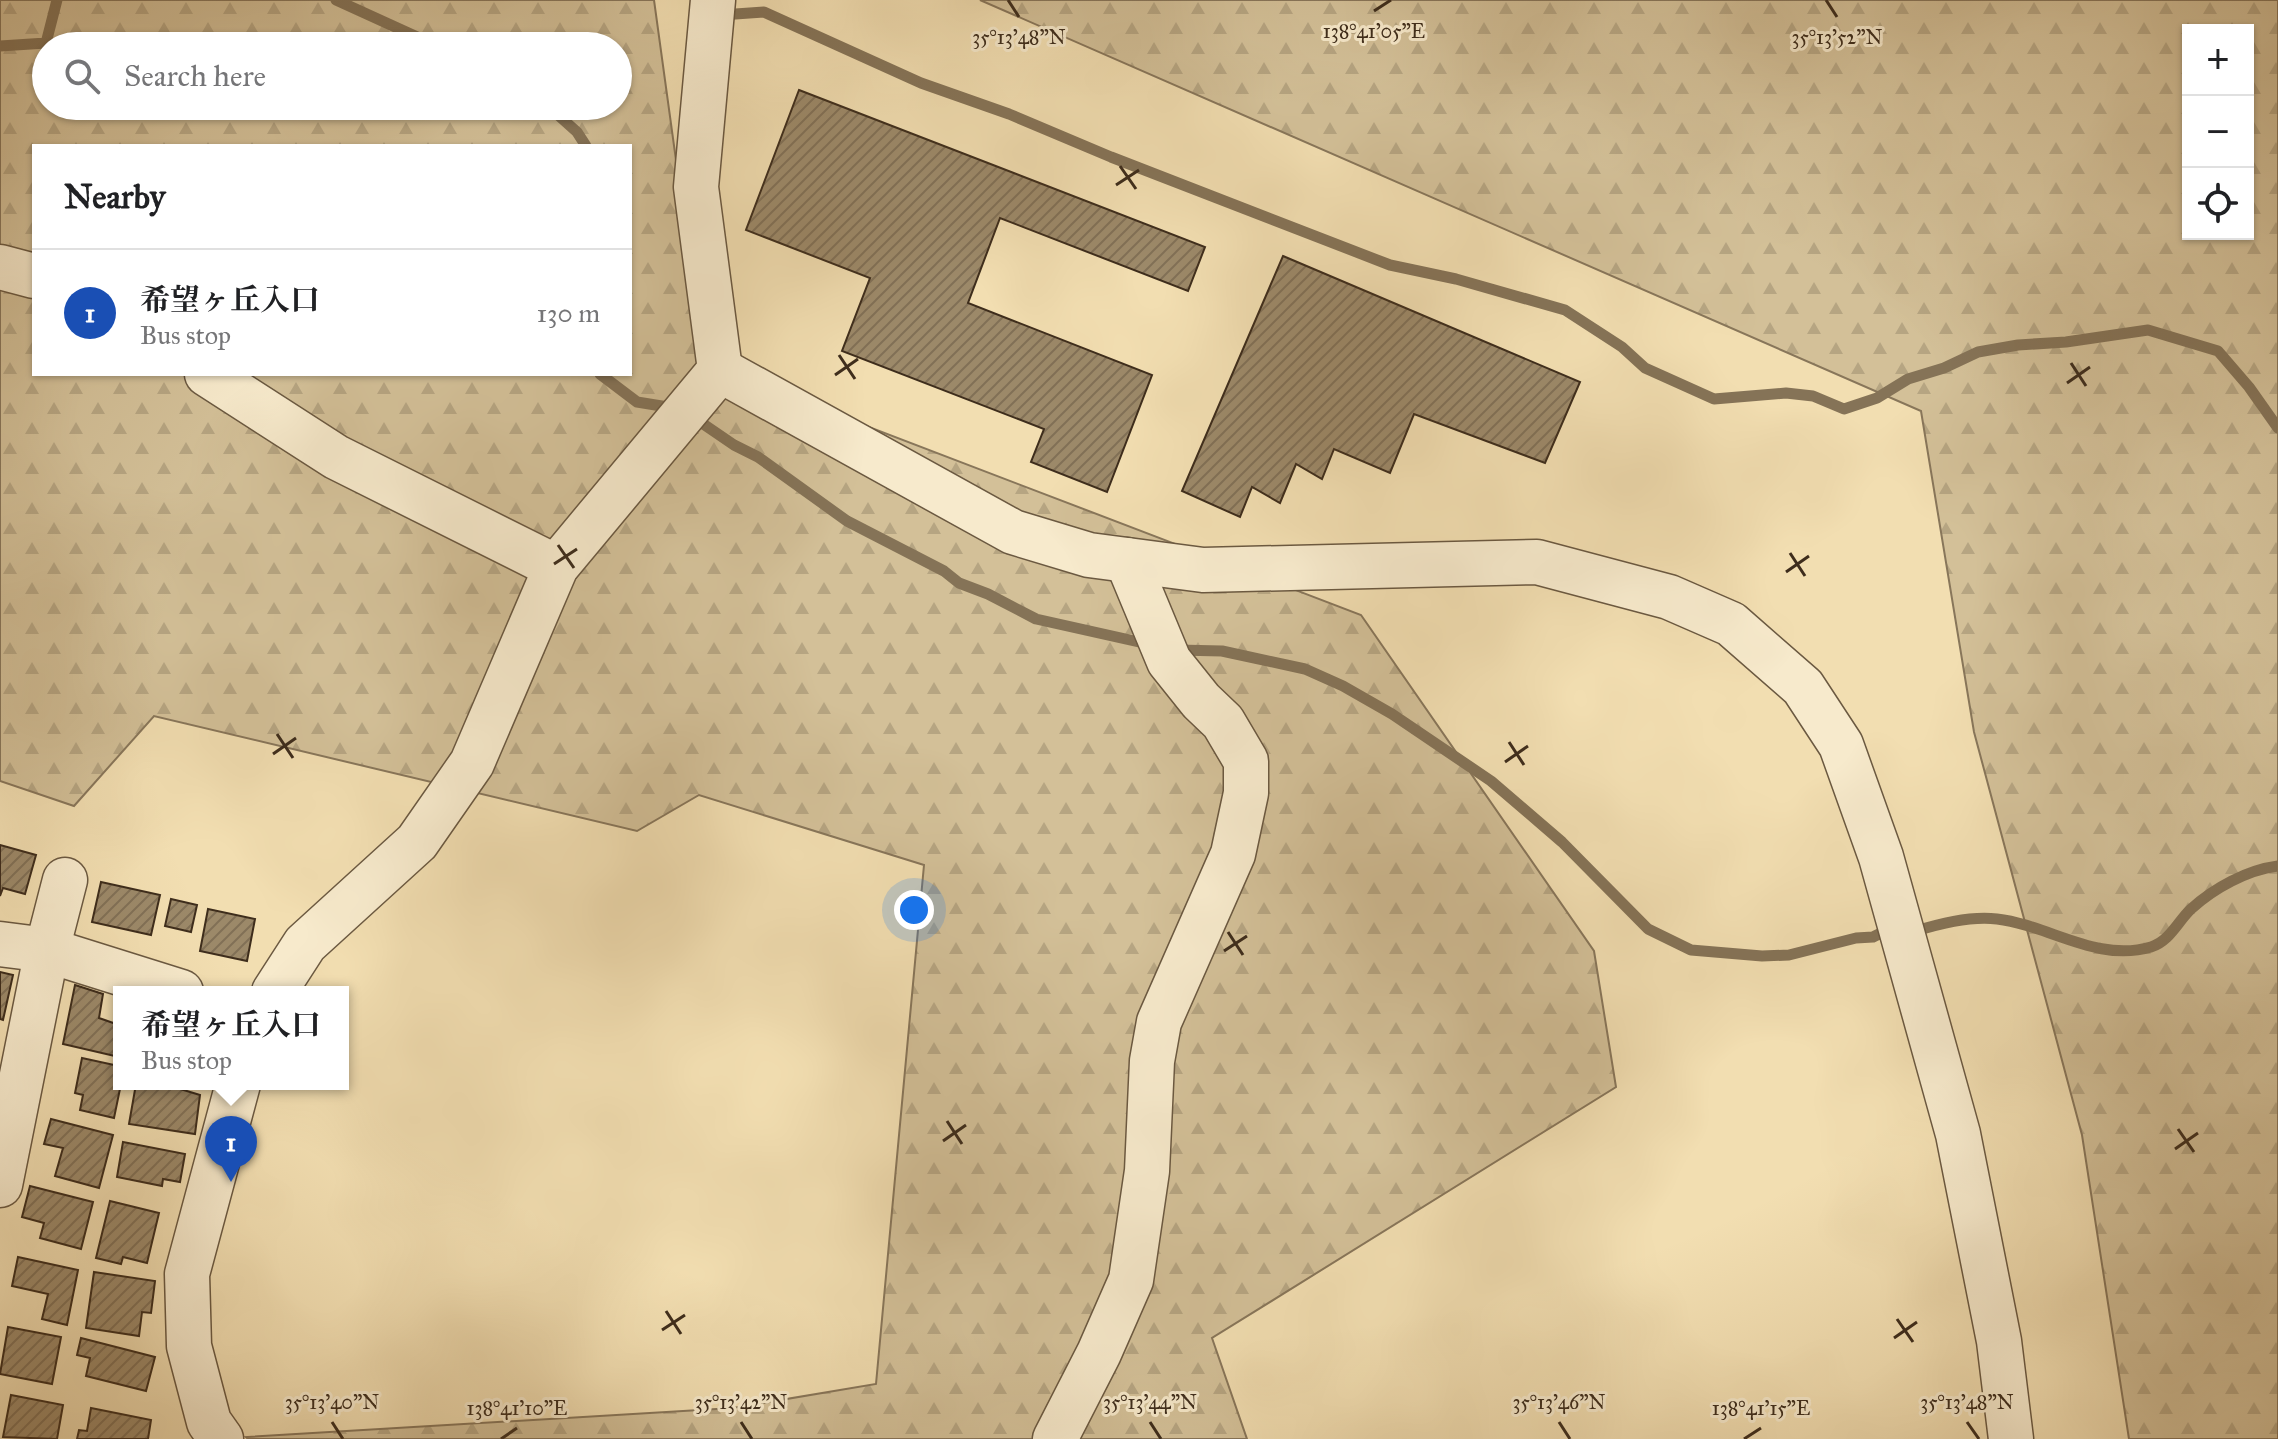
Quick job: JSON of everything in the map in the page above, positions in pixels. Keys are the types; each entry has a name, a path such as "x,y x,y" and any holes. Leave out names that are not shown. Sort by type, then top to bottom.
{"street":[{"path":"278,986 305,944 417,842 472,763 556,567 720,370 696,187 712,17"},
{"path":"0,267 32,275"},
{"path":"720,370 1013,532 1089,555 1203,570 1537,562 1669,597 1731,624 1803,687 1841,745 1881,857 1958,1134 1999,1341 2011,1439"},
{"path":"210,376 336,457 556,567"},
{"path":"1055,1439 1099,1353 1131,1280 1147,1171 1152,1061 1159,1022 1233,854 1246,793 1246,761 1223,722 1201,701 1169,661 1127,560"},
{"path":"0,1185 47,950 65,880"},
{"path":"0,944 47,950 162,986"},
{"path":"221,1439 209,1422 189,1346 187,1274 236,1090"}],"green space":[{"path":"0,0 654,0 704,364 1361,615 1594,951 1616,1087 1212,1338 1247,1439 248,1439 246,1437 733,1408 876,1384 924,865 699,795 637,831 154,716 74,806 0,781"},
{"path":"980,0 2278,0 2278,1439 2129,1439 2082,1135 1974,732 1921,411"}],"building":[{"path":"799,90 1205,247 1188,291 1000,218 968,303 1152,375 1107,492 1031,462 1044,429 842,351 870,278 746,230"},
{"path":"1283,256 1580,382 1545,463 1414,414 1390,473 1334,449 1322,479 1296,464 1280,503 1252,487 1240,517 1182,491"},
{"path":"0,845 36,855 25,894 3,888 0,896"},
{"path":"101,882 160,895 151,935 92,922"},
{"path":"171,899 197,905 191,932 165,926"},
{"path":"208,909 255,919 247,961 200,951"},
{"path":"0,972 13,975 3,1020 0,1019"},
{"path":"75,985 103,994 99,1018 113,1023 113,1056 63,1044"},
{"path":"82,1058 113,1065 113,1090 120,1090 114,1118 80,1110 83,1095 75,1093"},
{"path":"135,1090 184,1090 200,1095 195,1134 129,1124"},
{"path":"51,1119 113,1135 99,1188 55,1176 63,1148 44,1144"},
{"path":"123,1142 185,1154 180,1182 163,1179 162,1186 117,1177"},
{"path":"30,1186 93,1202 81,1249 40,1238 44,1223 22,1217"},
{"path":"110,1201 159,1213 147,1263 123,1257 121,1264 96,1258"},
{"path":"18,1257 78,1270 67,1325 42,1319 48,1294 12,1286"},
{"path":"94,1272 155,1281 151,1313 142,1312 139,1336 86,1328"},
{"path":"8,1327 61,1337 52,1384 0,1374"},
{"path":"81,1338 155,1357 146,1391 86,1376 90,1358 77,1355"},
{"path":"11,1395 63,1405 57,1439 3,1437"},
{"path":"91,1408 151,1420 148,1439 77,1439 79,1430 87,1431"}],"waterway":[{"path":"49,32 57,0"},
{"path":"336,0 406,32"},
{"path":"721,15 764,12 921,83 1009,114 1390,265 1456,279 1565,310 1622,347 1645,368 1714,399 1786,393 1813,396 1844,409 1877,398 1908,379 1944,368 1978,352 2148,330 2218,351 2278,428"},
{"path":"0,46 32,44"},
{"path":"564,120 585,144"},
{"path":"603,376 637,402 674,408"},
{"path":"693,417 758,457 847,521 944,571 959,583 1036,619 1148,644"},
{"path":"1177,650 1222,651 1305,669 1392,714 1491,781 1562,842 1648,929 1691,950 1789,955 1856,938 1873,937 1883,932 1891,934"},
{"path":"1912,932 1986,918 2016,923 2092,947 2131,951 2158,944 2191,909 2220,887 2255,871 2278,866"}],"place":[{"name":"希望ヶ丘入口","path":"231,1182"}]}
